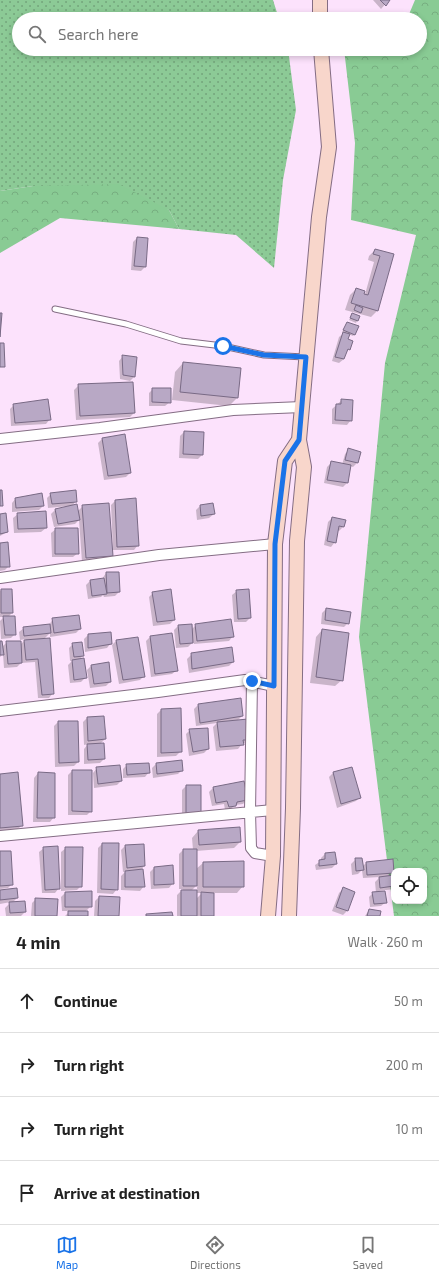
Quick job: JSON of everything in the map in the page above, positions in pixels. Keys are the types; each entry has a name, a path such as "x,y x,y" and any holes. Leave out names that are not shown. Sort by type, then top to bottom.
{"street":[{"path":"320,0 320,12"},
{"path":"289,916 293,808 297,541 304,467 299,440 319,217 329,147 322,56"},
{"path":"0,439 100,428 233,410 302,408"},
{"path":"268,916 273,810 275,544 285,461 299,440"},
{"path":"0,578 159,555 275,544"},
{"path":"0,711 245,680 274,686"},
{"path":"252,681 250,812 251,848 255,853 272,856"},
{"path":"0,836 273,810"}],"lane":[{"path":"55,309 126,324 181,341 223,346 264,355 306,357"}],"green space":[{"path":"0,0 273,0 277,12 12,12 12,56 289,56 296,110 283,180 274,268 236,235 179,229 169,210 33,186 0,191"},
{"path":"415,0 439,0 439,916 394,916 392,904 427,904 427,868 391,868 391,892 359,637 385,363 416,235 351,220 355,143 345,56 427,56 427,12 410,12"},
{"path":"119,184 169,210 179,229 60,218 0,253 0,191 33,186"}],"building":[{"path":"380,0 390,0 386,6"},
{"path":"137,237 148,238 146,267 134,266"},
{"path":"375,249 394,254 378,311 351,303 356,288 365,291 364,294 368,295 380,256 373,254"},
{"path":"356,305 363,308 361,313 354,310"},
{"path":"0,313 2,313 0,337"},
{"path":"352,313 360,316 358,321 350,318"},
{"path":"347,322 359,326 355,335 343,330"},
{"path":"343,332 350,334 348,339 353,341 350,350 348,349 344,359 335,357"},
{"path":"0,343 4,343 5,367 0,367"},
{"path":"122,355 137,357 135,377 123,375"},
{"path":"183,362 241,368 238,398 180,392"},
{"path":"133,382 135,413 80,416 78,384"},
{"path":"152,388 171,388 171,403 152,402"},
{"path":"48,399 51,420 15,423 13,404"},
{"path":"341,399 353,400 352,421 335,420 336,404 341,404"},
{"path":"184,431 204,432 203,455 183,454"},
{"path":"125,434 131,473 108,476 102,438"},
{"path":"348,448 361,452 358,463 345,460"},
{"path":"331,461 351,465 348,483 327,480"},
{"path":"0,490 2,490 3,506 0,506"},
{"path":"76,490 77,502 52,504 50,493"},
{"path":"42,493 44,506 16,508 15,498"},
{"path":"136,498 139,546 117,547 115,500"},
{"path":"109,503 113,556 86,558 82,505"},
{"path":"213,503 215,514 201,516 200,505"},
{"path":"77,504 80,520 58,524 55,509"},
{"path":"46,511 47,528 18,529 17,513"},
{"path":"6,513 8,532 0,534 0,514"},
{"path":"332,517 346,520 344,527 339,526 336,543 327,541"},
{"path":"55,528 78,528 79,554 55,554"},
{"path":"8,542 10,567 0,567 0,543"},
{"path":"106,572 119,572 120,592 107,593"},
{"path":"104,578 107,594 92,596 90,580"},
{"path":"1,589 12,589 13,613 1,613"},
{"path":"171,589 175,620 157,622 152,592"},
{"path":"249,589 251,618 238,619 236,590"},
{"path":"326,608 351,612 349,624 325,620"},
{"path":"79,615 81,629 54,633 52,618"},
{"path":"3,616 15,616 16,635 5,635"},
{"path":"231,619 234,637 197,641 195,624"},
{"path":"50,624 51,633 24,636 23,627"},
{"path":"192,624 193,643 180,644 178,625"},
{"path":"322,629 349,633 343,681 316,677"},
{"path":"111,632 112,644 88,648 88,634"},
{"path":"172,633 178,671 155,674 150,636"},
{"path":"138,637 145,677 123,680 116,640"},
{"path":"50,638 54,694 42,695 38,659 26,660 24,640"},
{"path":"0,641 2,641 4,655 0,655"},
{"path":"6,641 21,641 22,663 8,664"},
{"path":"82,642 84,656 74,657 72,643"},
{"path":"232,647 234,662 192,669 191,653"},
{"path":"84,658 87,678 74,680 72,660"},
{"path":"109,662 111,682 94,684 91,665"},
{"path":"241,698 243,716 200,723 198,704"},
{"path":"181,708 182,752 161,753 161,709"},
{"path":"104,716 106,739 88,741 87,717"},
{"path":"248,719 250,740 243,740 244,745 220,747 217,722"},
{"path":"58,721 78,721 79,762 59,763"},
{"path":"208,728 209,749 193,752 189,729"},
{"path":"104,743 105,759 88,760 87,744"},
{"path":"182,760 183,771 157,774 156,763"},
{"path":"149,763 150,773 127,775 126,764"},
{"path":"120,765 122,781 98,784 96,767"},
{"path":"352,767 361,798 341,804 333,772"},
{"path":"72,770 92,770 92,812 72,811"},
{"path":"18,772 23,826 0,828 0,774"},
{"path":"38,772 55,773 55,818 37,818"},
{"path":"244,781 248,800 237,802 236,806 229,807 227,801 216,803 213,787"},
{"path":"186,785 201,785 201,813 186,813"},
{"path":"240,827 241,842 199,845 198,830"},
{"path":"102,843 119,843 118,890 101,889"},
{"path":"144,844 145,866 127,868 125,845"},
{"path":"58,846 60,889 45,890 43,847"},
{"path":"65,847 83,847 82,887 65,887"},
{"path":"183,849 197,849 197,886 183,886"},
{"path":"0,851 11,851 13,885 0,886"},
{"path":"335,852 337,864 319,866 319,860 325,859 325,853"},
{"path":"355,858 362,858 364,870 356,871"},
{"path":"393,859 394,868 391,868 391,873 367,875 366,862"},
{"path":"244,861 244,887 203,887 203,862"},
{"path":"173,865 174,884 154,885 154,867"},
{"path":"143,869 145,887 125,887 125,871"},
{"path":"391,875 391,886 380,888 379,877"},
{"path":"343,887 355,892 348,911 336,907"},
{"path":"17,888 18,898 0,900 0,890"},
{"path":"181,890 197,890 197,916 181,916"},
{"path":"92,891 92,907 65,907 65,892"},
{"path":"385,891 387,903 374,904 372,892"},
{"path":"201,892 214,893 214,916 201,916"},
{"path":"99,896 120,897 119,916 98,916"},
{"path":"35,898 58,899 57,916 35,916"},
{"path":"25,901 26,912 10,913 9,902"},
{"path":"369,909 381,911 380,916 367,916"},
{"path":"68,911 88,911 88,916 68,916"},
{"path":"172,912 173,916 146,916 146,914"}],"route":[{"path":"223,346 264,355 306,357 299,440 285,461 275,544 274,686 252,681"}]}
